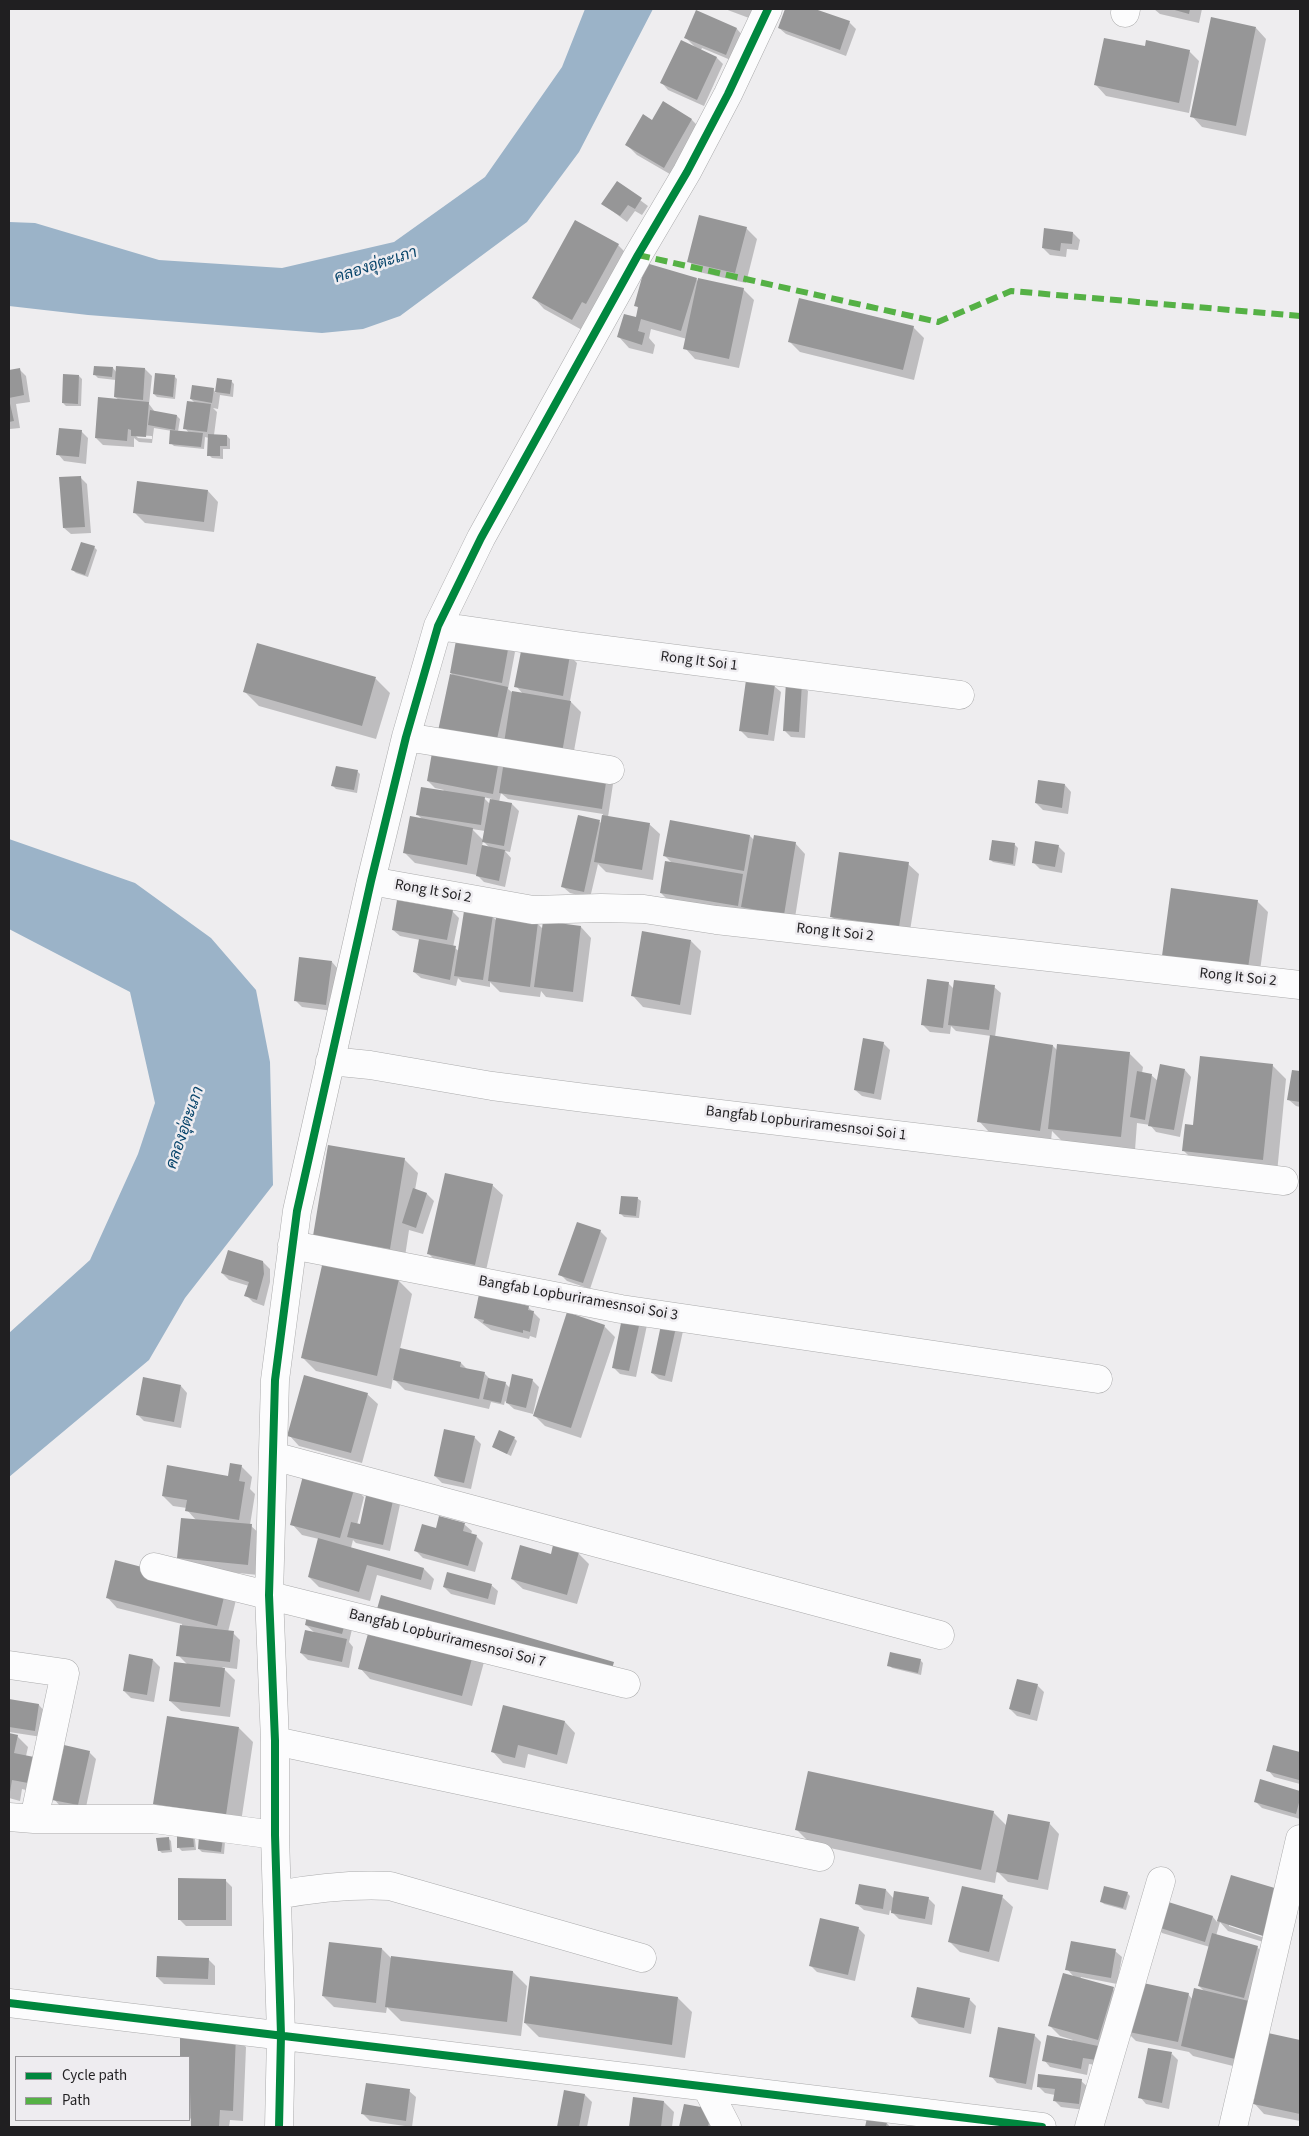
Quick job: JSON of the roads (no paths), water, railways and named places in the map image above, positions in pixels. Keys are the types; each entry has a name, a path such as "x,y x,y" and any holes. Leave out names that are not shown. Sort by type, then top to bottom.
{"street":[{"path":"279,2127 280,2035 275,1836 275,1741 269,1595 275,1380 297,1210 371,881 406,737 438,626 481,538 638,255 692,164 728,94 768,9"},
{"name":"Rong It Soi 1","path":"438,626 576,646 960,695"},
{"path":"406,737 610,770"},
{"name":"Rong It Soi 2","path":"371,881 533,910 644,909 716,920 1300,985"},
{"name":"Bangfab Lopburiramesnsoi Soi 1","path":"330,1061 370,1065 492,1086 585,1098 1284,1181"},
{"name":"Bangfab Lopburiramesnsoi Soi 3","path":"292,1245 621,1309 1098,1379"},
{"path":"273,1456 940,1635"},
{"name":"Bangfab Lopburiramesnsoi Soi 7","path":"154,1567 626,1684"},
{"path":"9,1665 65,1673 22,1818 154,1819 275,1836"},
{"path":"275,1741 820,1857"},
{"path":"1232,2127 1300,1839"},
{"path":"1089,2127 1161,1881"},
{"path":"277,1895 321,1887 390,1886 642,1958"},
{"path":"9,2003 706,2088 909,2119 1042,2127"},
{"path":"706,2088 727,2127"}],"water":[{"name":"คลองอุ่ตะเภา","path":"585,9 653,9 579,152 527,222 400,316 363,329 322,333 88,315 9,306 9,222 35,223 159,260 282,268 394,242 485,177 562,67"},
{"name":"คลองอุ่ตะเภา","path":"9,839 135,883 211,938 256,990 270,1062 273,1185 185,1298 149,1360 9,1477 9,1333 90,1260 138,1154 155,1103 130,992 9,929"}]}
